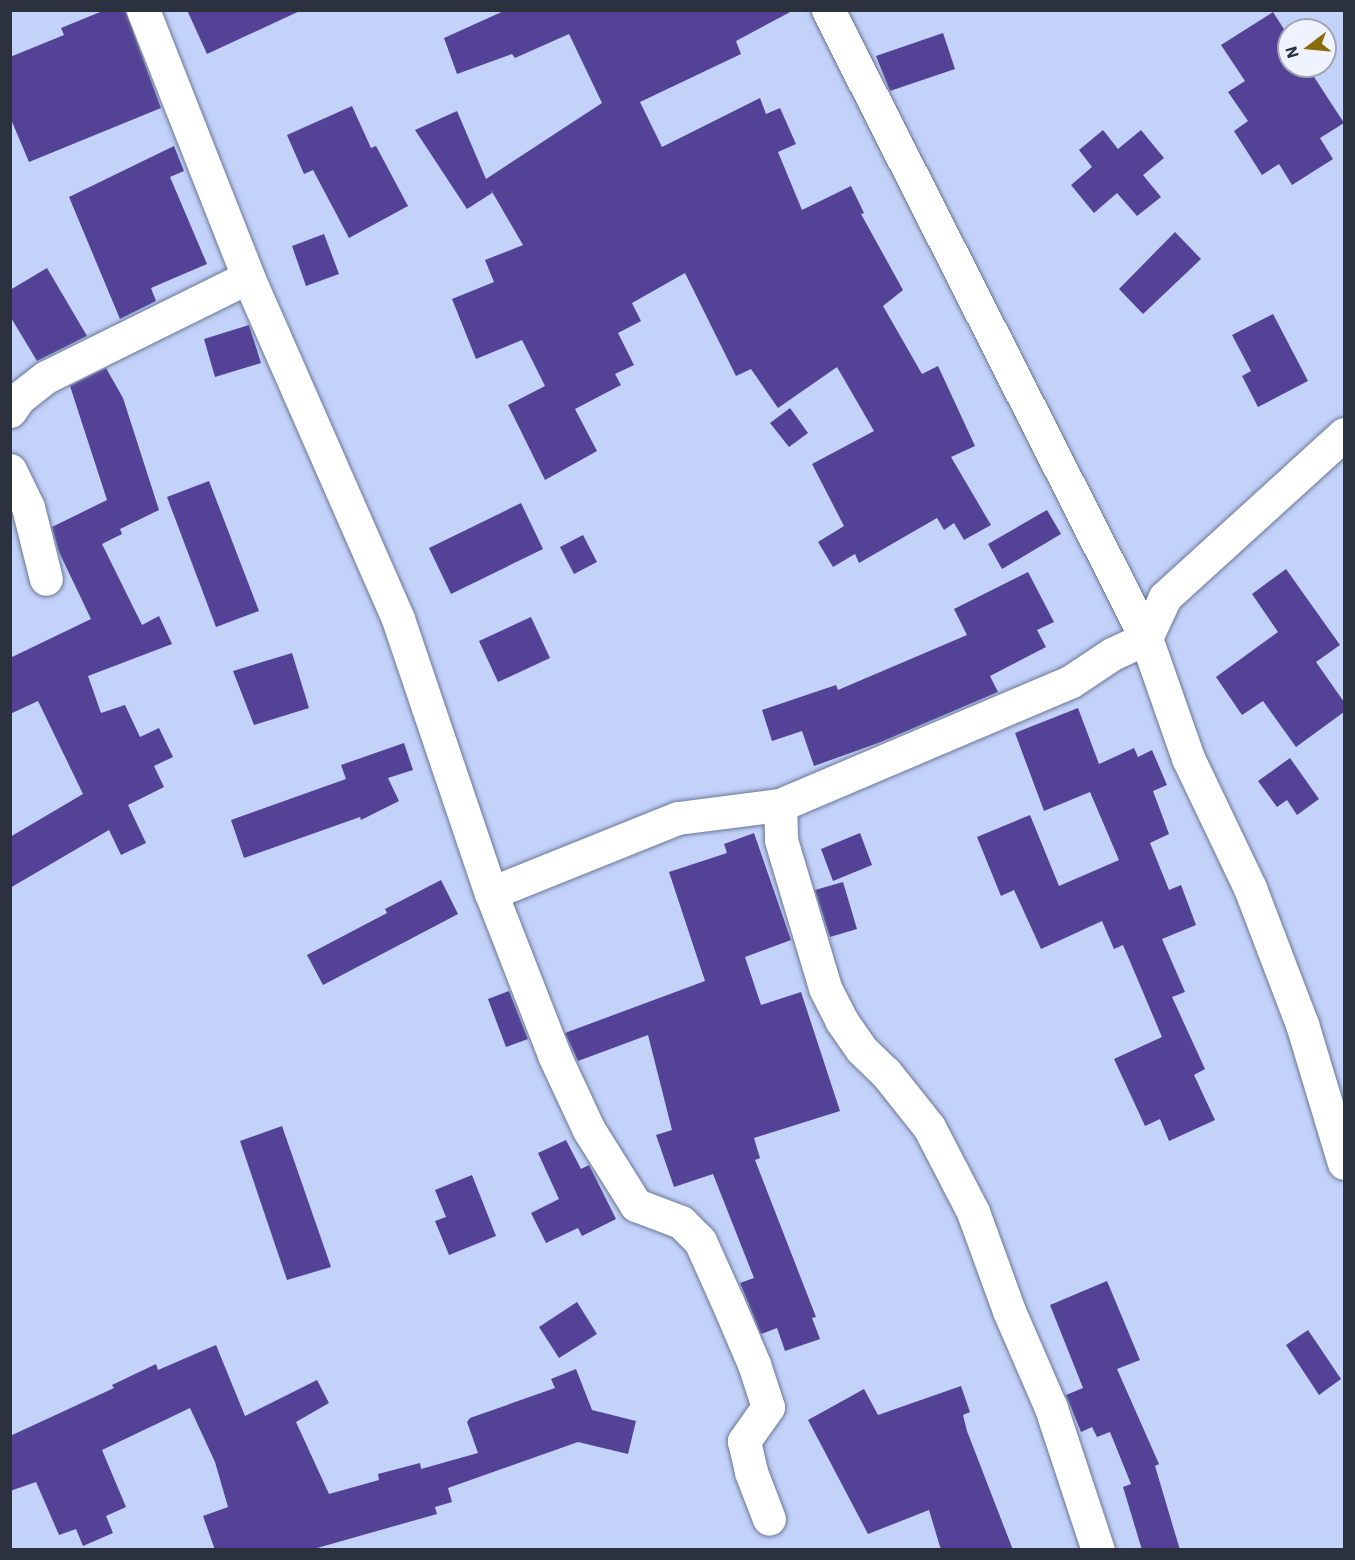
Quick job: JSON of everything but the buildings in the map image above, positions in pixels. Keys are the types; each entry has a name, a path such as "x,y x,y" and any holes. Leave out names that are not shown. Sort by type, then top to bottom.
{"street":[{"path":"143,10 248,277 398,620 491,893 554,1055 589,1130 636,1205 681,1222 700,1242 727,1300 768,1407 744,1441 751,1472 769,1519"},
{"path":"828,10 1146,638 1188,758 1251,888 1294,1003 1344,1163"},
{"path":"10,411 19,398 45,377 248,277"},
{"path":"491,893 678,818 780,805 1070,681 1112,654 1146,638 1165,597 1344,434"},
{"path":"10,470 28,507 46,579"},
{"path":"780,805 781,840 825,988 841,1020 861,1049 886,1073 929,1127 973,1212 1009,1311 1051,1408 1098,1550"}]}
